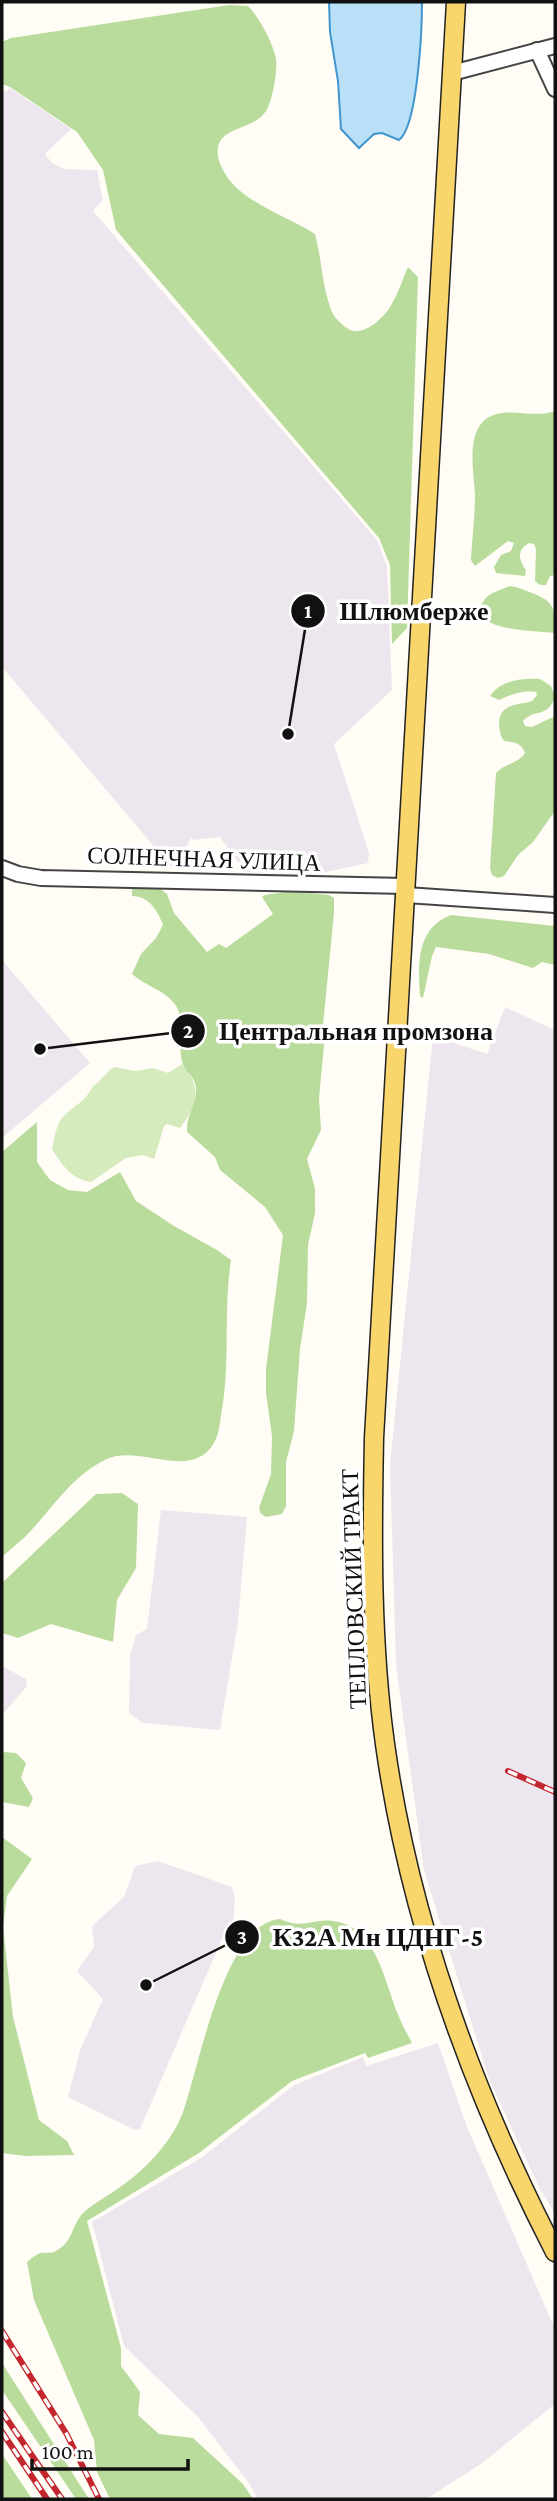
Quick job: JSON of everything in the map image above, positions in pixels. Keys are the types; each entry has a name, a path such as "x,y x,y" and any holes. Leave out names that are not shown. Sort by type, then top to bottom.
{"main road":[{"name":"ТЕПЛОВСКИЙ ТРАКТ","path":"456,2 374,1438 374,1567 382,1716 407,1862 446,1995 495,2126 555,2252"}],"street":[{"path":"452,73 555,46"},
{"path":"537,50 555,89"},
{"name":"СОЛНЕЧНАЯ УЛИЦА","path":"2,868 41,878 406,890 555,905"}],"shaded area":[{"path":"10,88 71,129 45,154 52,163 64,169 97,170 103,200 93,211 377,540 387,566 392,690 334,744 369,853 368,863 312,875 245,872 220,837 193,840 192,837 173,869 2,667 2,89 6,92"},
{"path":"2,960 90,1063 2,1138"},
{"path":"505,1007 555,1030 555,2214 539,2187 489,2079 424,1870 396,1665 390,1464 433,1036 487,1054"},
{"path":"161,1510 247,1517 238,1622 220,1730 143,1723 129,1713 130,1656 136,1635 147,1629"},
{"path":"2,1666 26,1679 27,1686 2,1715"},
{"path":"158,1861 232,1887 235,1899 233,1924 221,1941 140,2129 135,2130 68,2097 80,2050 103,1999 77,1971 94,1947 92,1926 124,1897 135,1866"},
{"path":"438,2043 467,2127 555,2329 555,2404 481,2464 426,2499 258,2499 198,2417 124,2346 92,2222 201,2158 294,2085 363,2057 366,2066"}],"green space":[{"path":"229,5 248,6 252,11 269,38 276,64 272,93 266,111 254,122 229,133 219,143 220,164 232,183 249,198 315,234 332,312 347,328 359,331 382,317 395,298 408,267 418,277 407,628 392,644 390,565 379,538 116,230 103,170 77,132 2,84 2,42 11,38"},
{"path":"555,411 555,575 550,576 546,585 540,585 535,581 534,544 529,543 521,552 525,576 496,573 494,567 501,555 511,551 514,543 508,541 475,566 471,560 475,503 473,448 479,427 486,419 497,414 541,414"},
{"path":"510,586 540,596 549,603 555,617 555,633 495,625 481,616 485,599"},
{"path":"540,679 551,686 555,697 545,711 523,721 525,726 532,727 555,716 555,811 533,842 518,855 504,876 498,878 492,875 490,868 496,773 525,753 520,745 504,741 500,732 500,718 505,709 532,701 537,695 531,691 522,692 499,700 490,696 500,686 512,681"},
{"path":"158,887 167,894 174,913 207,952 219,944 226,948 273,914 262,897 265,895 292,891 329,895 334,898 323,1025 325,1035 319,1098 321,1130 307,1159 315,1189 315,1213 308,1245 307,1303 300,1349 294,1431 286,1462 286,1506 282,1514 266,1517 261,1514 259,1508 271,1474 272,1436 266,1393 266,1369 283,1235 265,1207 220,1170 215,1157 187,1132 196,1085 182,1061 180,1015 169,998 132,974 141,954 156,938 163,925 152,905 132,896 132,889"},
{"path":"451,915 555,926 555,965 542,962 533,968 489,954 436,947 423,998 420,996 419,984 420,960 425,938 440,921"},
{"path":"182,1064 193,1080 194,1103 180,1128 167,1124 164,1126 154,1159 143,1155 126,1158 91,1182 78,1178 63,1166 52,1149 59,1124 111,1069 114,1067 135,1071 153,1068 168,1073"},
{"path":"37,1122 37,1162 50,1180 68,1190 87,1192 120,1172 136,1201 231,1260 227,1299 226,1377 218,1431 215,1441 205,1453 194,1459 180,1461 135,1456 107,1459 73,1483 26,1536 2,1557 2,1152"},
{"path":"122,1493 138,1504 136,1568 117,1600 113,1642 51,1624 18,1638 2,1633 2,1583 96,1494"},
{"path":"4,1752 16,1753 26,1763 21,1778 33,1798 29,1807 2,1802"},
{"path":"2,1837 32,1859 7,1896 3,1927 13,2017 39,2120 67,2141 74,2155 25,2156 2,2153"},
{"path":"280,1919 296,1924 333,1921 348,1925 360,1934 378,1960 401,2022 412,2043 368,2058 365,2053 292,2081 199,2153 87,2221 121,2348 121,2366 140,2392 138,2415 159,2434 193,2438 243,2484 253,2499 110,2499 97,2472 94,2440 34,2300 27,2262 39,2254 54,2252 62,2247 83,2213 132,2178 166,2143 183,2112 216,2000 229,1970 243,1945 260,1927"},
{"path":"2,2363 89,2499 76,2499 2,2390"},
{"path":"2,2454 32,2499 2,2499"}],"water":[{"path":"329,2 422,2 415,97 411,116 399,140 382,133 374,134 359,148 341,129"}],"railway":[{"path":"508,1771 555,1792"},
{"path":"2,2331 66,2433 99,2499"},
{"path":"2,2412 62,2499"},
{"path":"2,2432 47,2499"}],"place":[{"name":"Шлюмберже","path":"288,734"},
{"name":"Центральная промзона","path":"40,1049"},
{"name":"К32А Мн ЦДНГ-5","path":"146,1985"}]}
